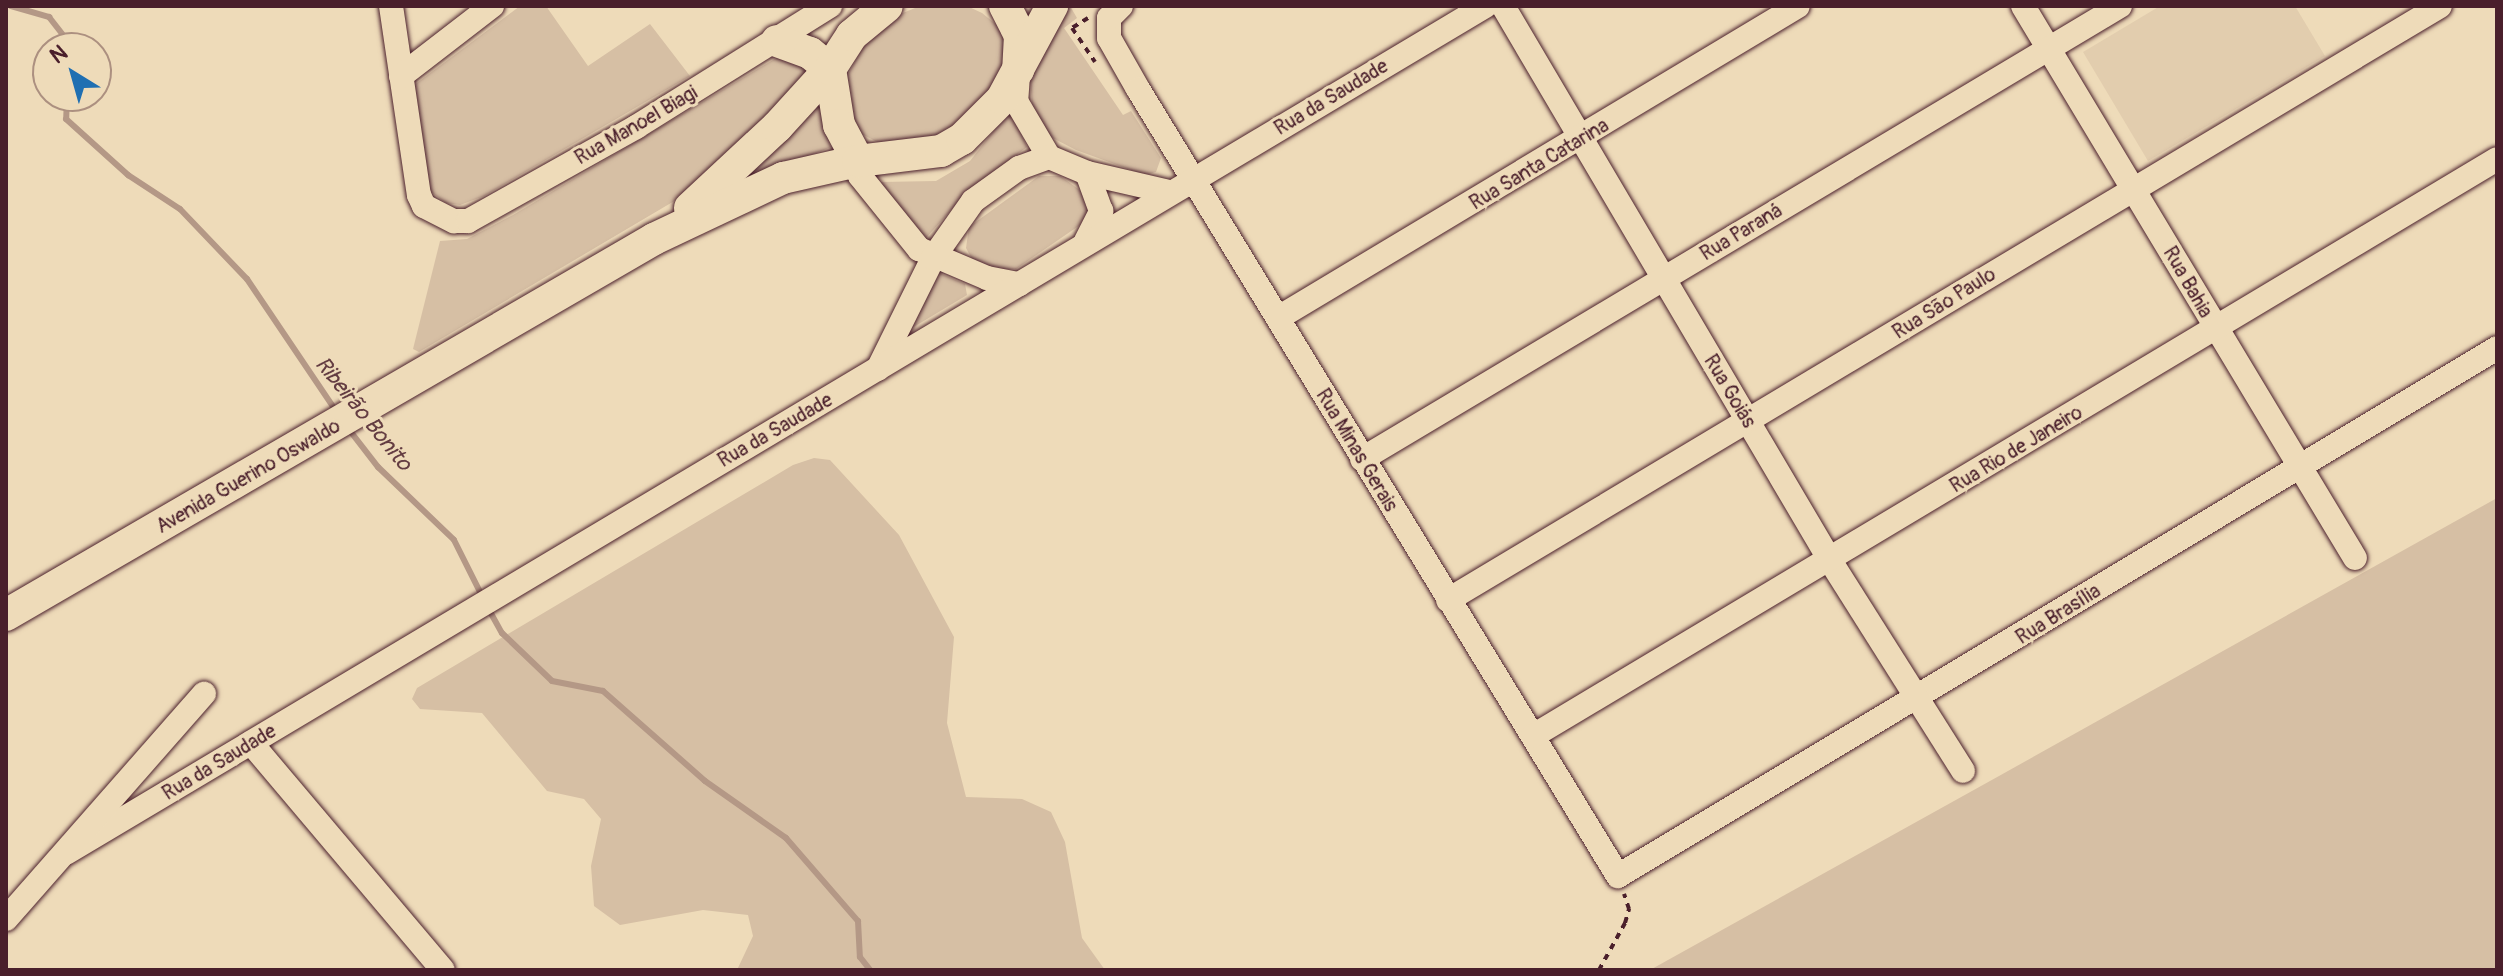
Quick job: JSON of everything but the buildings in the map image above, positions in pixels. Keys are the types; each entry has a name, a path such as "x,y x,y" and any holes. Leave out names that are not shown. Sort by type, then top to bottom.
{"main road":[{"name":"Avenida Guerino Oswaldo","path":"654,239 736,169 830,69 852,35 887,6"},
{"path":"1005,6 1020,35 1018,74"},
{"name":"Avenida Guerino Oswaldo","path":"6,615 654,239 783,178 858,161 941,151 981,124 1062,17"},
{"path":"777,41 810,53 830,69 839,125 858,161"}],"street":[{"path":"391,6 401,76 492,6"},
{"name":"Rua Manoel Biagi","path":"401,76 415,181 424,206 435,214 468,221 777,41 830,6"},
{"name":"Rua da Saudade","path":"66,853 526,576 878,369 1086,241 1485,6"},
{"name":"Rua Goiás","path":"1503,6 1831,562 1963,771"},
{"name":"Rua Santa Catarina","path":"1278,318 1580,141 1798,6"},
{"name":"Rua Bahia","path":"2023,6 2297,467 2355,558"},
{"name":"Rua Paraná","path":"1362,459 2120,6"},
{"name":"Rua São Paulo","path":"1448,600 1749,423 2133,188 2440,6"},
{"name":"Rua Minas Gerais","path":"1115,12 1109,38 1618,876"},
{"path":"1018,74 1016,101 1049,157 1087,173 1169,192"},
{"path":"878,369 933,258 973,201 1019,168 1049,157"},
{"name":"Rua Rio de Janeiro","path":"1533,736 1831,562 2497,159"},
{"path":"858,161 860,176 919,249 933,258 1019,284"},
{"path":"1086,241 1101,211 1087,173"},
{"name":"Rua Brasília","path":"1618,876 1918,700 2497,348"},
{"path":"6,919 204,694"},
{"path":"251,743 443,970"}],"path":[{"path":"1062,17 1093,15 1087,6"},
{"path":"1599,970 1629,909 1618,876"}],"shaded area":[{"path":"520,6 546,6 588,66 650,24 690,76 484,196 460,205 446,203 430,191 413,86"},
{"path":"920,6 967,6 982,13 1003,30 1006,57 992,87 950,129 933,138 881,144 856,131 843,84 865,43 893,17"},
{"path":"1062,6 1070,6 1077,18 1064,28 1123,115 1131,111 1161,158 1156,172 1145,175 1076,150 1045,134 1033,120 1030,75"},
{"path":"2160,6 2295,6 2325,56 2148,161 2083,52"},
{"path":"778,57 810,69 723,166 676,200 419,352 413,349 440,241 467,239 513,215"},
{"path":"818,105 831,147 750,180 747,175"},
{"path":"1010,110 1027,147 970,189 925,239 880,182 936,181 970,161"},
{"path":"1039,176 1060,176 1084,193 1088,212 1080,225 1016,269 994,269 973,261 966,248 969,227"},
{"path":"939,273 965,284 967,295 912,328"},
{"path":"814,458 830,460 899,535 954,637 947,723 966,797 1022,799 1051,812 1065,842 1082,938 1105,970 737,970 753,936 748,915 703,910 620,925 594,906 591,866 601,819 584,799 547,791 482,713 420,709 412,699 417,688 793,465"},
{"path":"2497,498 2497,970 1650,970 1999,776"}],"waterway":[{"name":"Ribeirão Bonito","path":"11,6 49,17 61,32"},
{"name":"Ribeirão Bonito","path":"66,112 66,119 128,175 180,209 247,279 336,411"},
{"name":"Ribeirão Bonito","path":"347,427 378,467 454,540 483,598"},
{"name":"Ribeirão Bonito","path":"488,608 502,633 552,681 603,691 705,781 786,838 858,921 860,957 870,970"}]}
